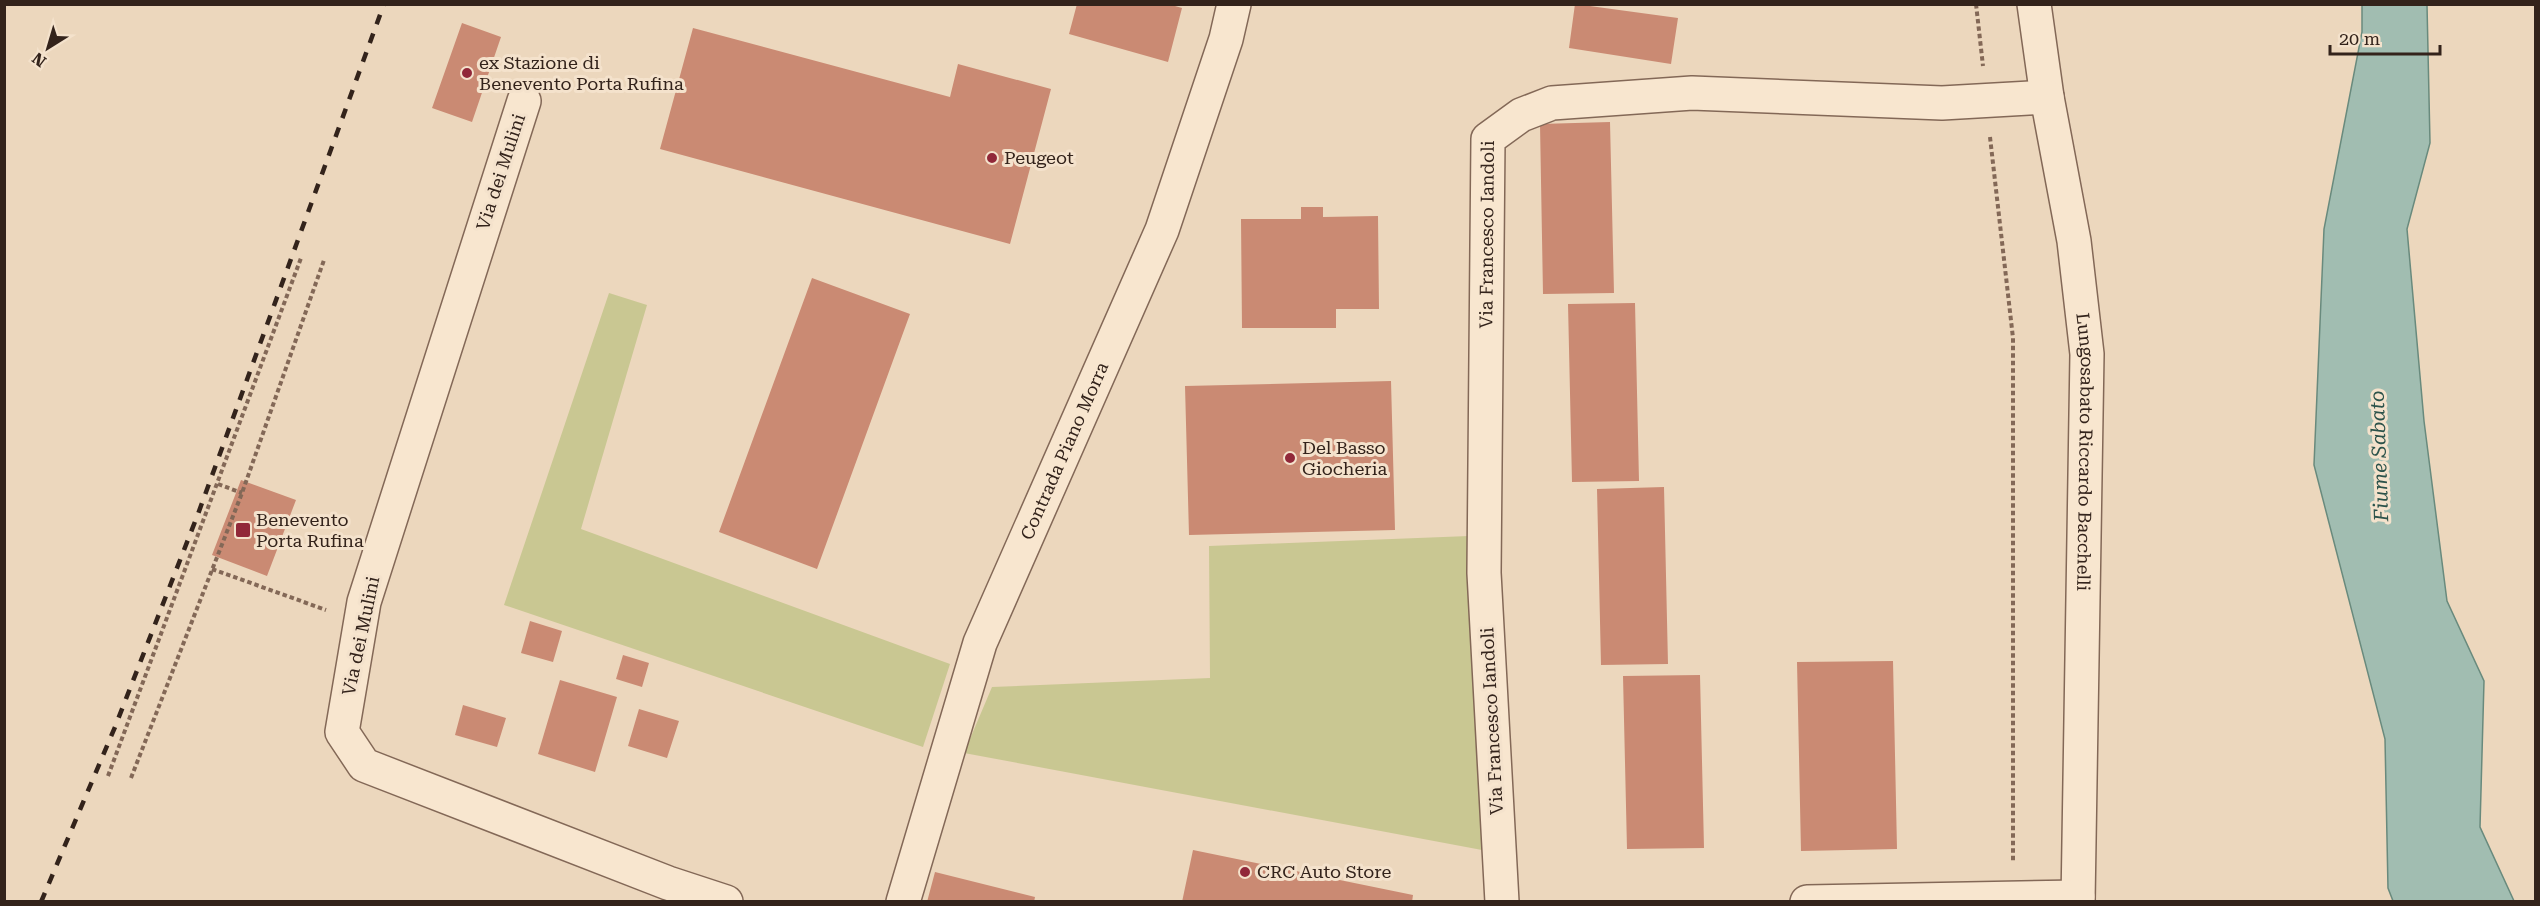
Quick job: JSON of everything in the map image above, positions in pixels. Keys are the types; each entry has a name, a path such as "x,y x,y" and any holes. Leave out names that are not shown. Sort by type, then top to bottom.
{"street":[{"name":"Contrada Piano Morra","path":"903,902 980,643 1162,230 1226,39 1234,4"},
{"name":"Lungosabato Riccardo Bacchelli","path":"2034,4 2047,98 2074,241 2087,354 2078,899"},
{"name":"Via Francesco Iandoli","path":"1502,902 1484,573 1488,139 1521,115 1552,103 1692,93 1942,103 2047,98"},
{"name":"Via dei Mulini","path":"524,101 364,602 342,732 364,765 668,883 726,902"},
{"path":"1808,902 2078,899"}],"path":[{"path":"1976,4 2013,338 2013,898"},
{"path":"108,776 302,258"},
{"path":"131,778 242,493 324,260"},
{"path":"218,484 242,493"},
{"path":"212,569 361,622"}],"shaded area":[{"path":"609,293 647,305 581,529 950,664 923,747 504,605"},
{"path":"1469,536 1482,850 964,753 992,687 1210,678 1209,546"}],"water":[{"name":"Fiume Sabato","path":"2362,5 2427,5 2430,143 2407,229 2424,421 2447,601 2484,681 2480,827 2514,901 2393,901 2388,888 2385,739 2314,465 2324,229 2362,32"}],"building":[{"path":"1077,4 1168,4 1182,8 1168,62 1069,34"},
{"path":"1575,4 1678,18 1671,64 1569,48"},
{"name":"ex Stazione di Benevento Porta Rufina","path":"462,23 501,37 472,122 432,108"},
{"path":"693,28 950,97 958,64 1051,89 1010,244 660,149"},
{"path":"1610,122 1614,293 1543,294 1540,124"},
{"path":"1301,207 1323,207 1323,217 1378,216 1379,309 1336,309 1336,328 1242,328 1241,219 1301,219"},
{"path":"812,278 910,314 817,569 719,532"},
{"path":"1635,303 1639,481 1572,482 1568,304"},
{"name":"Del Basso Giocheria","path":"1391,381 1395,530 1189,535 1185,386"},
{"name":"Benevento Porta Rufina","path":"241,480 296,500 267,576 212,555"},
{"path":"1664,487 1668,664 1601,665 1597,489"},
{"path":"530,621 562,631 553,662 521,653"},
{"path":"623,655 649,663 642,687 616,679"},
{"path":"1893,661 1897,849 1801,851 1797,662"},
{"path":"1700,675 1704,848 1627,849 1623,676"},
{"path":"560,680 617,697 595,772 538,754"},
{"path":"463,705 506,718 497,747 455,735"},
{"path":"639,709 679,721 667,758 628,746"},
{"name":"CRC Auto Store","path":"1193,850 1413,895 1412,902 1182,902"},
{"path":"935,872 1035,897 1034,902 927,902"}],"railway":[{"path":"41,902 115,727 198,514 384,4"}],"place":[{"name":"ex Stazione di Benevento Porta Rufina","path":"467,73"},
{"name":"Peugeot","path":"992,158"},
{"name":"Del Basso Giocheria","path":"1290,458"},
{"name":"Benevento Porta Rufina","path":"243,530"},
{"name":"CRC Auto Store","path":"1245,872"}]}
